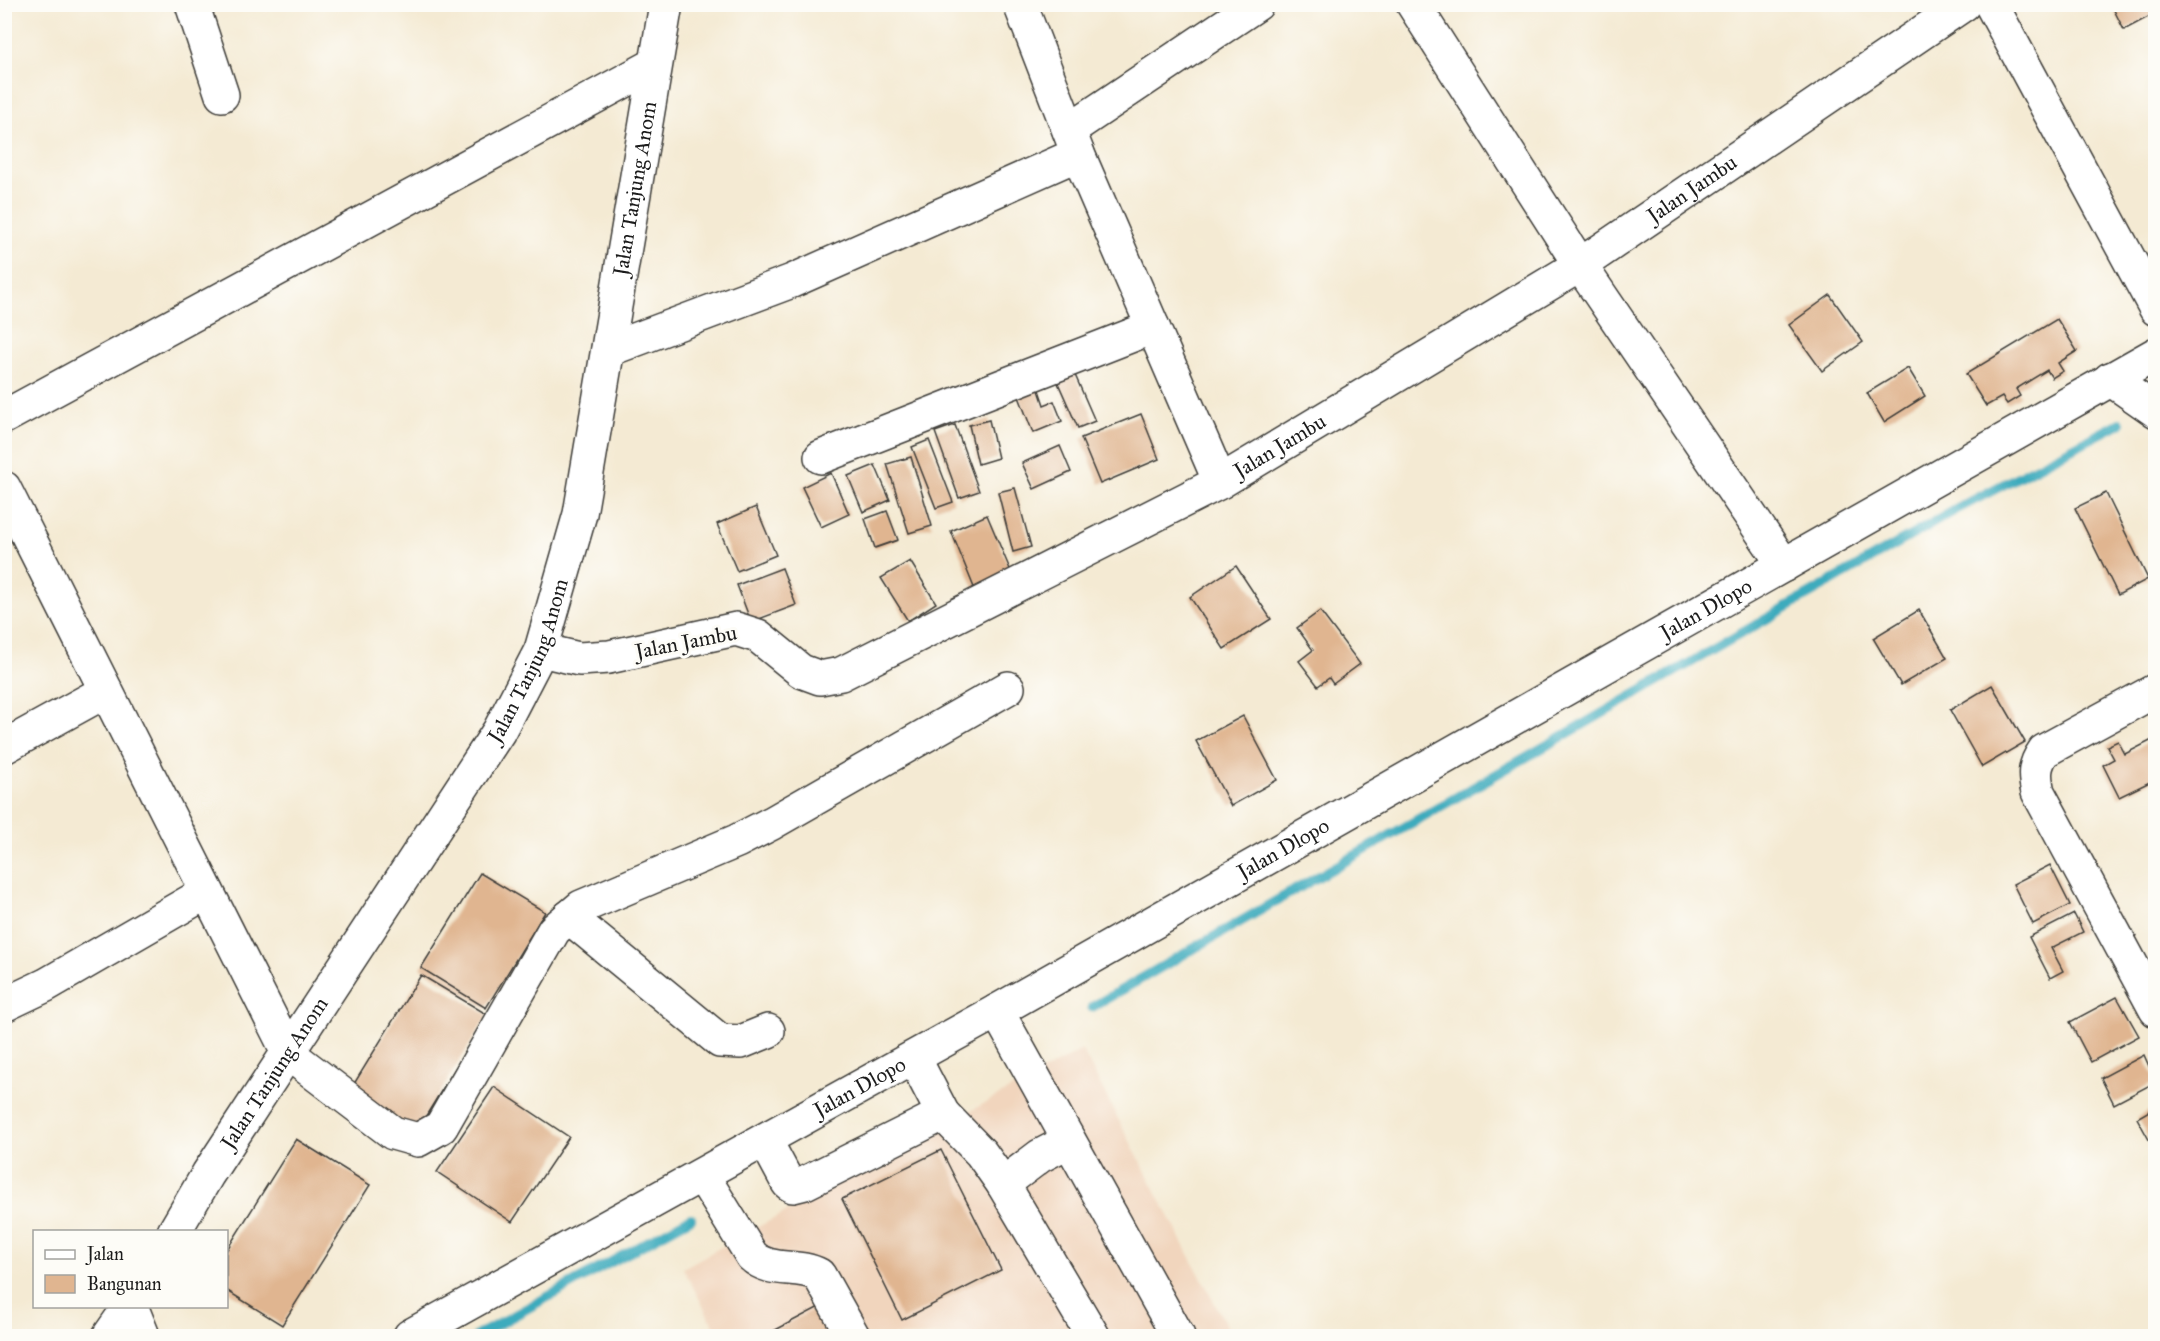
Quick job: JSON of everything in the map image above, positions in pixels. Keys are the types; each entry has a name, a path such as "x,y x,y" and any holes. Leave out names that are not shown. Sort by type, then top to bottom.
{"street":[{"path":"192,4 222,94"},
{"name":"Jalan Tanjung Anom","path":"175,1230 208,1174 289,1054 499,731 541,650 580,514 666,4"},
{"path":"1020,4 1074,142 1220,482"},
{"path":"608,350 792,281 1074,142 1257,4"},
{"path":"1413,4 1580,265 1784,565"},
{"name":"Jalan Jambu","path":"541,650 579,659 609,657 736,629 758,636 801,671 820,678 841,674 1220,482 1580,265 1964,4"},
{"path":"1991,4 2156,309"},
{"path":"4,417 654,65"},
{"path":"821,458 1153,327"},
{"name":"Jalan Dlopo","path":"410,1336 702,1175 776,1161 914,1058 2156,354"},
{"path":"2110,379 2156,411"},
{"path":"4,488 289,1054 386,1129 418,1140 441,1127 554,930 581,907 609,893 737,841 1008,687"},
{"path":"2156,690 2044,751 2036,763 2034,778 2038,792 2156,1010"},
{"path":"4,747 106,691"},
{"path":"4,1005 46,985 207,892"},
{"path":"569,917 720,1041 741,1042 768,1030"},
{"path":"997,1011 1178,1336"},
{"path":"914,1058 943,1114 981,1153 1003,1184 1093,1336"},
{"path":"776,1161 793,1186 806,1183 943,1114"},
{"path":"1003,1184 1040,1156 1069,1141"},
{"path":"702,1175 752,1257 764,1265 811,1270 819,1275 853,1336"},
{"path":"109,1336 129,1308"},
{"path":"131,1308 142,1336"}],"shaded area":[{"path":"1082,1050 1232,1336 719,1336 683,1268"}],"building":[{"path":"2111,4 2150,4 2154,14 2124,30"},
{"path":"1830,295 1863,342 1822,371 1789,325"},
{"path":"2057,319 2077,351 2058,363 2063,371 2052,378 2047,370 2016,389 2020,396 2007,404 2002,397 1986,406 1966,374"},
{"path":"1072,368 1095,421 1078,428 1055,376"},
{"path":"1908,368 1925,396 1884,422 1867,393"},
{"path":"1038,387 1044,405 1054,401 1062,421 1033,433 1018,394"},
{"path":"1141,414 1159,459 1100,484 1081,438"},
{"path":"989,420 998,458 978,464 969,425"},
{"path":"955,425 979,491 959,498 935,432"},
{"path":"929,440 953,502 936,508 912,447"},
{"path":"1060,446 1071,472 1034,489 1022,463"},
{"path":"911,457 932,526 909,533 887,464"},
{"path":"875,465 890,500 863,512 848,476"},
{"path":"831,473 849,514 821,527 802,487"},
{"path":"1015,488 1031,547 1013,552 998,492"},
{"path":"2106,493 2148,579 2118,595 2075,508"},
{"path":"756,507 776,555 737,571 717,524"},
{"path":"887,511 898,540 875,548 865,519"},
{"path":"987,515 1012,574 975,590 951,531"},
{"path":"910,561 936,603 908,621 881,578"},
{"path":"1236,566 1271,619 1224,649 1190,597"},
{"path":"782,568 796,605 751,622 737,585"},
{"path":"1919,610 1947,658 1901,685 1873,638"},
{"path":"1320,611 1360,664 1333,684 1329,678 1318,686 1299,661 1313,650 1297,628"},
{"path":"1992,685 2025,742 1982,767 1950,710"},
{"path":"1243,716 1277,780 1231,806 1196,741"},
{"path":"2156,738 2156,779 2119,797 2103,765 2114,759 2107,746 2118,741 2125,754"},
{"path":"2050,865 2070,905 2033,924 2013,884"},
{"path":"480,873 545,912 486,1008 421,968"},
{"path":"2074,914 2083,932 2051,948 2063,971 2050,978 2029,937"},
{"path":"421,975 488,1015 416,1132 349,1092"},
{"path":"2117,997 2139,1036 2091,1062 2070,1022"},
{"path":"2144,1055 2156,1082 2114,1104 2101,1078"},
{"path":"494,1087 569,1137 512,1222 437,1172"},
{"path":"2156,1107 2156,1143 2152,1145 2137,1118"},
{"path":"296,1139 370,1185 282,1325 228,1291 228,1248"},
{"path":"941,1150 1001,1270 902,1320 842,1199"},
{"path":"823,1305 839,1336 764,1336"}],"waterway":[{"path":"1092,1007 1959,508 2120,423"},
{"path":"477,1336 691,1218"}]}
